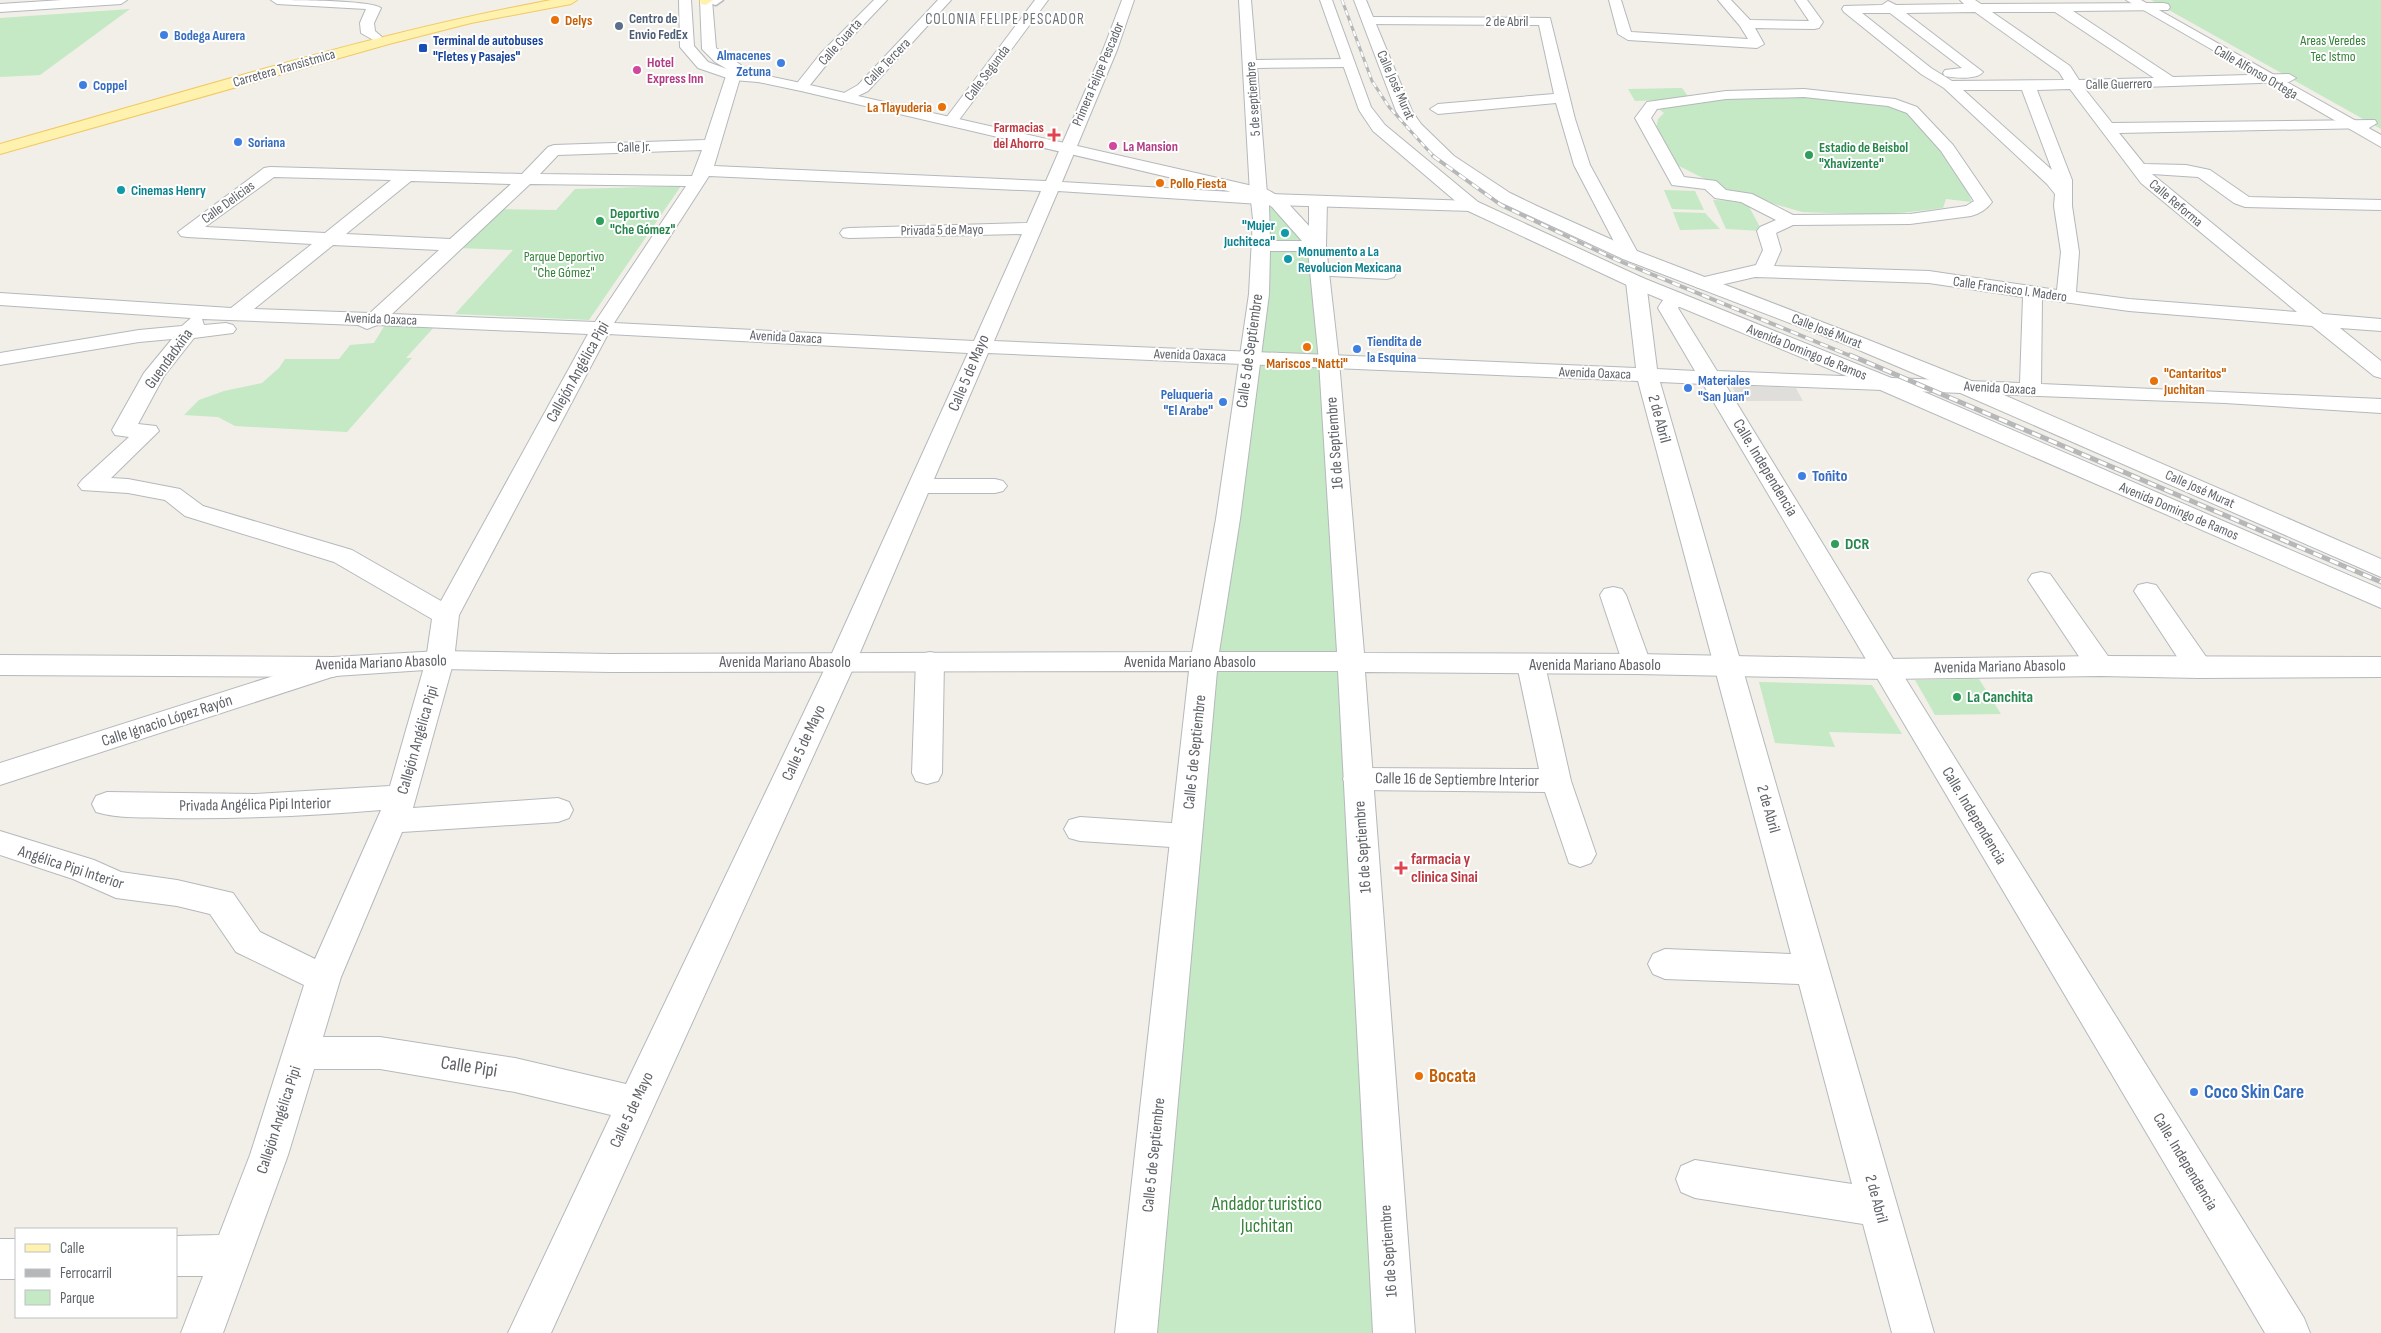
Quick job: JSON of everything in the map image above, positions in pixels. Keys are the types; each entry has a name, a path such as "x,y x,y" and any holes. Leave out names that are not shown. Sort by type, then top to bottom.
{"main road":[{"name":"Carretera Transistmica","path":"0,142 274,63 375,37 544,0"},
{"name":"Carretera Transistmica","path":"0,149 384,41 471,19 571,0"}],"street":[{"path":"0,8 121,0"},
{"path":"276,0 367,3 374,8 367,23 368,33 375,37"},
{"path":"685,0 687,47 703,66 1068,148 1257,195 1317,246"},
{"name":"Calle Cuarta","path":"801,87 826,56 881,0"},
{"name":"Calle Tercera","path":"845,98 863,88 945,0"},
{"name":"Calle Segunda","path":"950,121 1042,0"},
{"name":"Primera Felipe Pescador","path":"1068,148 1128,0"},
{"name":"5 de septiembre","path":"1245,0 1257,195"},
{"name":"Avenida Domingo de Ramos","path":"1326,0 1347,64 1364,107 1380,128 1408,154 1472,206 1633,268 1676,298 1886,384 2381,599"},
{"name":"Calle José Murat","path":"1360,0 1404,111 1415,127 1448,159 1504,197 1633,268 1703,283 1854,341 1966,387 2381,569"},
{"path":"1615,0 1625,34 1628,36 1757,44 1746,24 1724,0"},
{"path":"1746,24 1814,25 1816,22 1800,0"},
{"path":"710,1 709,49 737,73"},
{"path":"2064,195 2053,180 1949,85 1931,74 1849,9 1886,4 2142,2 2163,8 2375,126"},
{"name":"Calle Alfonso Ortega","path":"2142,2 2268,79 2381,142"},
{"path":"2051,3 2172,83"},
{"path":"1886,4 1976,72 1931,74"},
{"name":"Calle Reforma","path":"1972,4 2065,70 2074,85 2147,179 2318,322 2381,372"},
{"name":"2 de Abril","path":"1368,21 1545,21 1567,120 1582,165 1633,268 1647,374 1913,1333"},
{"path":"1250,64 1347,64"},
{"name":"Callejón Angélica Pipi","path":"202,1333 269,1155 324,976 398,809 440,660 446,615 601,328 700,176 713,145 737,73"},
{"name":"Calle Guerrero","path":"1949,85 2028,86 2289,78"},
{"path":"2028,86 2064,180 2070,252 2066,296"},
{"path":"1763,271 1772,250 1766,232 1790,220 1910,219 1970,211 1983,202 1947,148 1912,110 1890,102 1804,93 1726,95 1652,105 1643,118 1678,181 1710,185 1721,194 1746,198 1790,220"},
{"path":"1438,109 1563,98"},
{"path":"2109,128 2346,122 2375,126"},
{"name":"Calle Jr.","path":"526,179 554,150 713,145"},
{"name":"Calle 5 de Mayo","path":"529,1333 842,662 1068,148"},
{"path":"2139,170 2196,172 2209,175 2231,194 2245,202 2381,205"},
{"name":"Calle Delicias","path":"327,239 187,232 270,172 407,176"},
{"path":"237,313 407,176 526,179 700,176 1052,186 1472,206"},
{"path":"0,359 139,336 188,331 366,323 376,318 526,179"},
{"name":"Calle 5 de Septiembre","path":"1136,1333 1204,661 1228,519 1259,294 1262,220 1257,195"},
{"name":"16 de Septiembre","path":"1318,200 1317,246 1329,361 1351,663 1394,1333"},
{"name":"Privada 5 de Mayo","path":"849,233 1034,228"},
{"path":"327,239 454,245"},
{"path":"1260,246 1317,246"},
{"path":"1320,271 1387,273"},
{"name":"Calle Francisco I. Madero","path":"1703,283 1755,271 1929,277 2129,305 2318,322 2381,325"},
{"path":"2030,390 2033,292"},
{"name":"Calle. Independencia","path":"1676,298 1668,308 1711,376 1885,669 2289,1333"},
{"name":"Avenida Oaxaca","path":"0,299 205,313 376,318 980,347 1711,376 2381,406"},
{"name":"Guendadxiña","path":"205,313 188,331 169,358 155,373 123,430 148,431 90,485 128,486 172,494 194,511 343,556 446,615"},
{"path":"921,486 995,486"},
{"path":"2041,580 2100,666"},
{"path":"2147,591 2198,668"},
{"path":"1613,595 1637,664"},
{"name":"Avenida Mariano Abasolo","path":"0,664 333,666 440,660 611,663 1204,661 1531,665 1637,664 1885,669 2100,666 2198,668 2381,667"},
{"path":"927,773 930,661"},
{"path":"1531,665 1556,781 1580,854"},
{"name":"Calle Ignacio López Rayón","path":"0,774 333,666"},
{"name":"Calle 16 de Septiembre Interior","path":"1358,779 1457,782 1556,781"},
{"name":"Privada Angélica Pipi Interior","path":"107,804 205,808 317,805 398,809 558,810"},
{"path":"1080,829 1186,836"},
{"name":"Angélica Pipi Interior","path":"0,843 84,869 116,886 177,893 221,904 248,942 305,971 324,976"},
{"path":"1665,964 1813,970"},
{"name":"Calle Pipi","path":"301,1053 380,1053 516,1075 635,1104"},
{"path":"1695,1179 1878,1206"},
{"path":"178,1256 231,1256"},
{"path":"0,1259 15,1259"}],"shaded area":[{"path":"1732,385 1796,388 1803,401 1738,401"}],"green space":[{"name":"Areas Veredes Tec Istmo","path":"2151,0 2381,0 2381,129"},
{"path":"130,9 40,75 0,77 0,18"},
{"path":"1682,88 1690,99 1635,101 1628,89"},
{"name":"Estadio de Beisbol \"Xhavizente\"","path":"1766,94 1820,94 1903,108 1947,146 1972,202 1946,199 1943,208 1885,215 1802,212 1729,191 1675,164 1654,139 1658,119 1664,113 1655,106"},
{"name":"Parque Deportivo \"Che Gómez\"","path":"681,186 589,320 455,314 513,250 459,248 500,209 556,210 575,189"},
{"path":"1664,190 1695,191 1704,210 1672,209"},
{"name":"Andador turistico Juchitan","path":"1260,193 1317,246 1394,1333 1136,1333 1249,357"},
{"path":"1713,200 1746,201 1762,231 1726,229"},
{"path":"1673,212 1705,213 1720,229 1680,230"},
{"path":"386,323 436,325 406,358 412,358 347,432 235,426 218,417 184,415 199,400 224,391 262,383 279,368 285,359 339,359 350,345 374,343"},
{"name":"La Canchita","path":"1979,679 2001,714 1935,715 1915,680"},
{"path":"1759,682 1872,685 1902,734 1829,732 1835,747 1775,743"}],"railway":[{"path":"1342,0 1372,81 1389,107 1434,156"},
{"path":"1434,156 1501,205 1617,260 1853,357"},
{"path":"1850,355 2381,582"}],"place":[{"name":"Delys","path":"555,20"},
{"name":"Centro de Envio FedEx","path":"619,26"},
{"name":"Bodega Aurera","path":"164,35"},
{"name":"Terminal de autobuses \"Fletes y Pasajes\"","path":"423,48"},
{"name":"Almacenes Zetuna","path":"781,63"},
{"name":"Hotel Express Inn","path":"637,70"},
{"name":"Coppel","path":"83,85"},
{"name":"La Tlayuderia","path":"942,107"},
{"name":"Farmacias del Ahorro","path":"1054,135"},
{"name":"Soriana","path":"238,142"},
{"name":"La Mansion","path":"1113,146"},
{"name":"Estadio de Beisbol \"Xhavizente\"","path":"1809,155"},
{"name":"Pollo Fiesta","path":"1160,183"},
{"name":"Cinemas Henry","path":"121,190"},
{"name":"Deportivo \"Che Gómez\"","path":"600,221"},
{"name":"\"Mujer Juchiteca\"","path":"1285,233"},
{"name":"Monumento a La Revolucion Mexicana","path":"1288,259"},
{"name":"Mariscos \"Natti\"","path":"1307,347"},
{"name":"Tiendita de la Esquina","path":"1357,349"},
{"name":"\"Cantaritos\" Juchitan","path":"2154,381"},
{"name":"Materiales \"San Juan\"","path":"1688,388"},
{"name":"Peluqueria \"El Arabe\"","path":"1223,402"},
{"name":"Toñito","path":"1802,476"},
{"name":"DCR","path":"1835,544"},
{"name":"La Canchita","path":"1957,697"},
{"name":"farmacia y clinica Sinai","path":"1401,868"},
{"name":"Bocata","path":"1419,1076"},
{"name":"Coco Skin Care","path":"2194,1092"}],"district":[{"name":"COLONIA FELIPE PESCADOR","path":"1005,19"}]}
